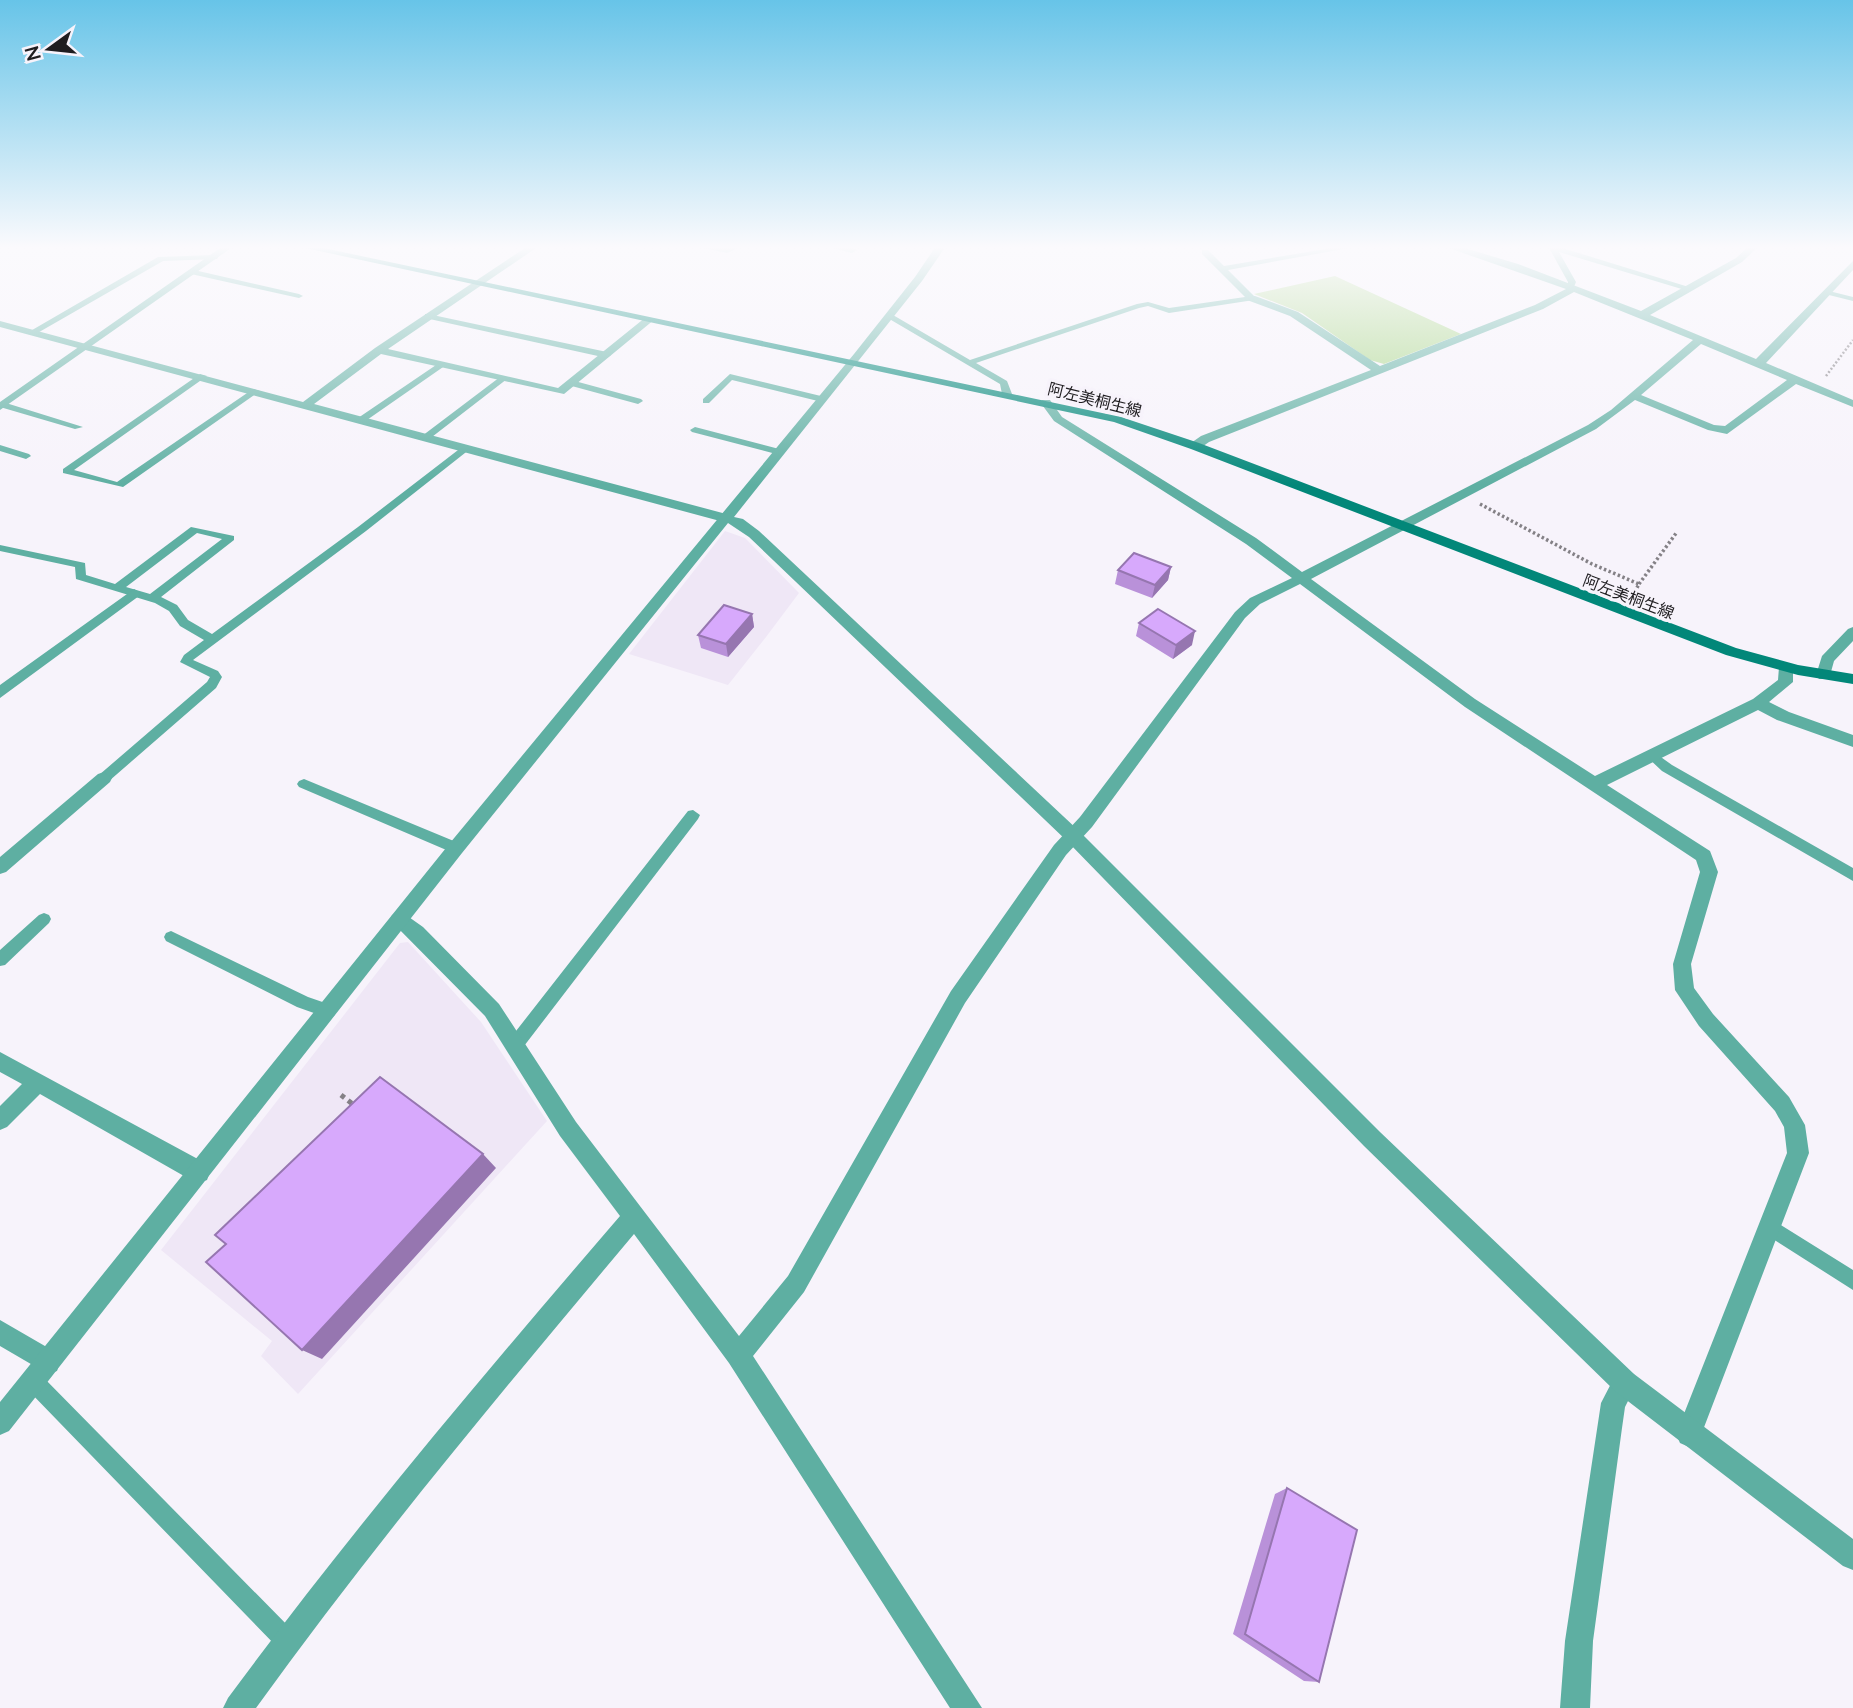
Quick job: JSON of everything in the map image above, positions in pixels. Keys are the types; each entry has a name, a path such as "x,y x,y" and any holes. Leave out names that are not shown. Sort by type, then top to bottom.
{"main road":[{"name":"阿左美桐生線","path":"682,326 1117,419 1195,446 1731,652 1786,667 1853,679"}],"street":[{"path":"6,326 203,376 738,522 754,534 1073,836 1372,1139 1625,1383 1853,1556"},
{"path":"1,406 117,326"},
{"path":"307,404 414,326"},
{"path":"379,350 560,392 642,326"},
{"path":"0,1422 456,848 883,326"},
{"path":"1312,326 1380,371"},
{"path":"1195,446 1205,439 1493,326"},
{"path":"1668,326 1853,404"},
{"path":"1757,363 1796,326"},
{"path":"738,1354 757,1335 796,1284 951,1007 1060,850 1111,789 1240,615 1255,601 1369,545 1592,427 1634,396 1668,364 1701,339"},
{"path":"1634,396 1712,428 1727,430 1795,379"},
{"path":"1046,402 1058,419 1234,530 1471,703 1704,856 1709,872 1682,964 1681,977 1693,1004 1782,1104 1794,1125 1798,1153 1689,1434"},
{"path":"0,692 134,593"},
{"path":"1824,675 1827,660 1853,632"},
{"path":"1596,784 1758,703 1785,682 1786,667"},
{"path":"1758,703 1783,716 1853,741"},
{"path":"0,867 104,778"},
{"path":"399,920 416,932 492,1010 568,1129 738,1354 967,1708"},
{"path":"0,1061 199,1172"},
{"path":"0,1120 39,1082"},
{"path":"238,1708 287,1641 504,1370 633,1218"},
{"path":"0,1332 41,1372"},
{"path":"1574,1708 1579,1641 1613,1403 1625,1383"}],"lane":[{"path":"32,333 45,326"},
{"path":"473,326 607,355"},
{"path":"906,326 1004,383 1007,394"},
{"path":"971,362 1079,326"},
{"path":"361,419 442,365"},
{"path":"203,376 66,471 118,485 256,391"},
{"path":"706,401 730,377 822,399"},
{"path":"425,438 503,379"},
{"path":"572,383 638,401"},
{"path":"1,406 78,427"},
{"path":"695,430 780,452"},
{"path":"0,448 26,456"},
{"path":"104,778 212,685 216,677 214,674 186,662 465,449"},
{"path":"117,588 195,529 230,538 152,598"},
{"path":"0,548 81,565 80,577 152,598 173,608 184,623 213,640"},
{"path":"1651,755 1667,768 1853,875"},
{"path":"304,784 456,848"},
{"path":"515,1045 693,815"},
{"path":"0,960 44,919"},
{"path":"171,937 303,1002 328,1011"},
{"path":"1771,1228 1853,1281"},
{"path":"41,1372 287,1641"}],"path":[{"path":"1822,381 1853,340"},
{"path":"1464,495 1592,564 1639,584"},
{"path":"1619,609 1639,587 1677,531"},
{"path":"341,1095 363,1113"}],"shaded area":[{"path":"725,531 745,538 799,593 766,637 728,685 629,654"},
{"path":"408,942 481,1022 547,1121 298,1394 261,1356 272,1341 161,1250 400,943"}],"green space":[{"path":"1320,326 1443,326 1461,334 1384,364 1370,360"}],"building":[{"path":"1134,553 1171,567 1155,585 1118,570"},
{"path":"724,605 752,614 726,644 698,635"},
{"path":"1158,609 1195,631 1176,645 1139,623"},
{"path":"380,1077 483,1154 302,1350 206,1262 226,1244 215,1235"},
{"path":"1287,1488 1357,1530 1319,1682 1245,1634"}]}
